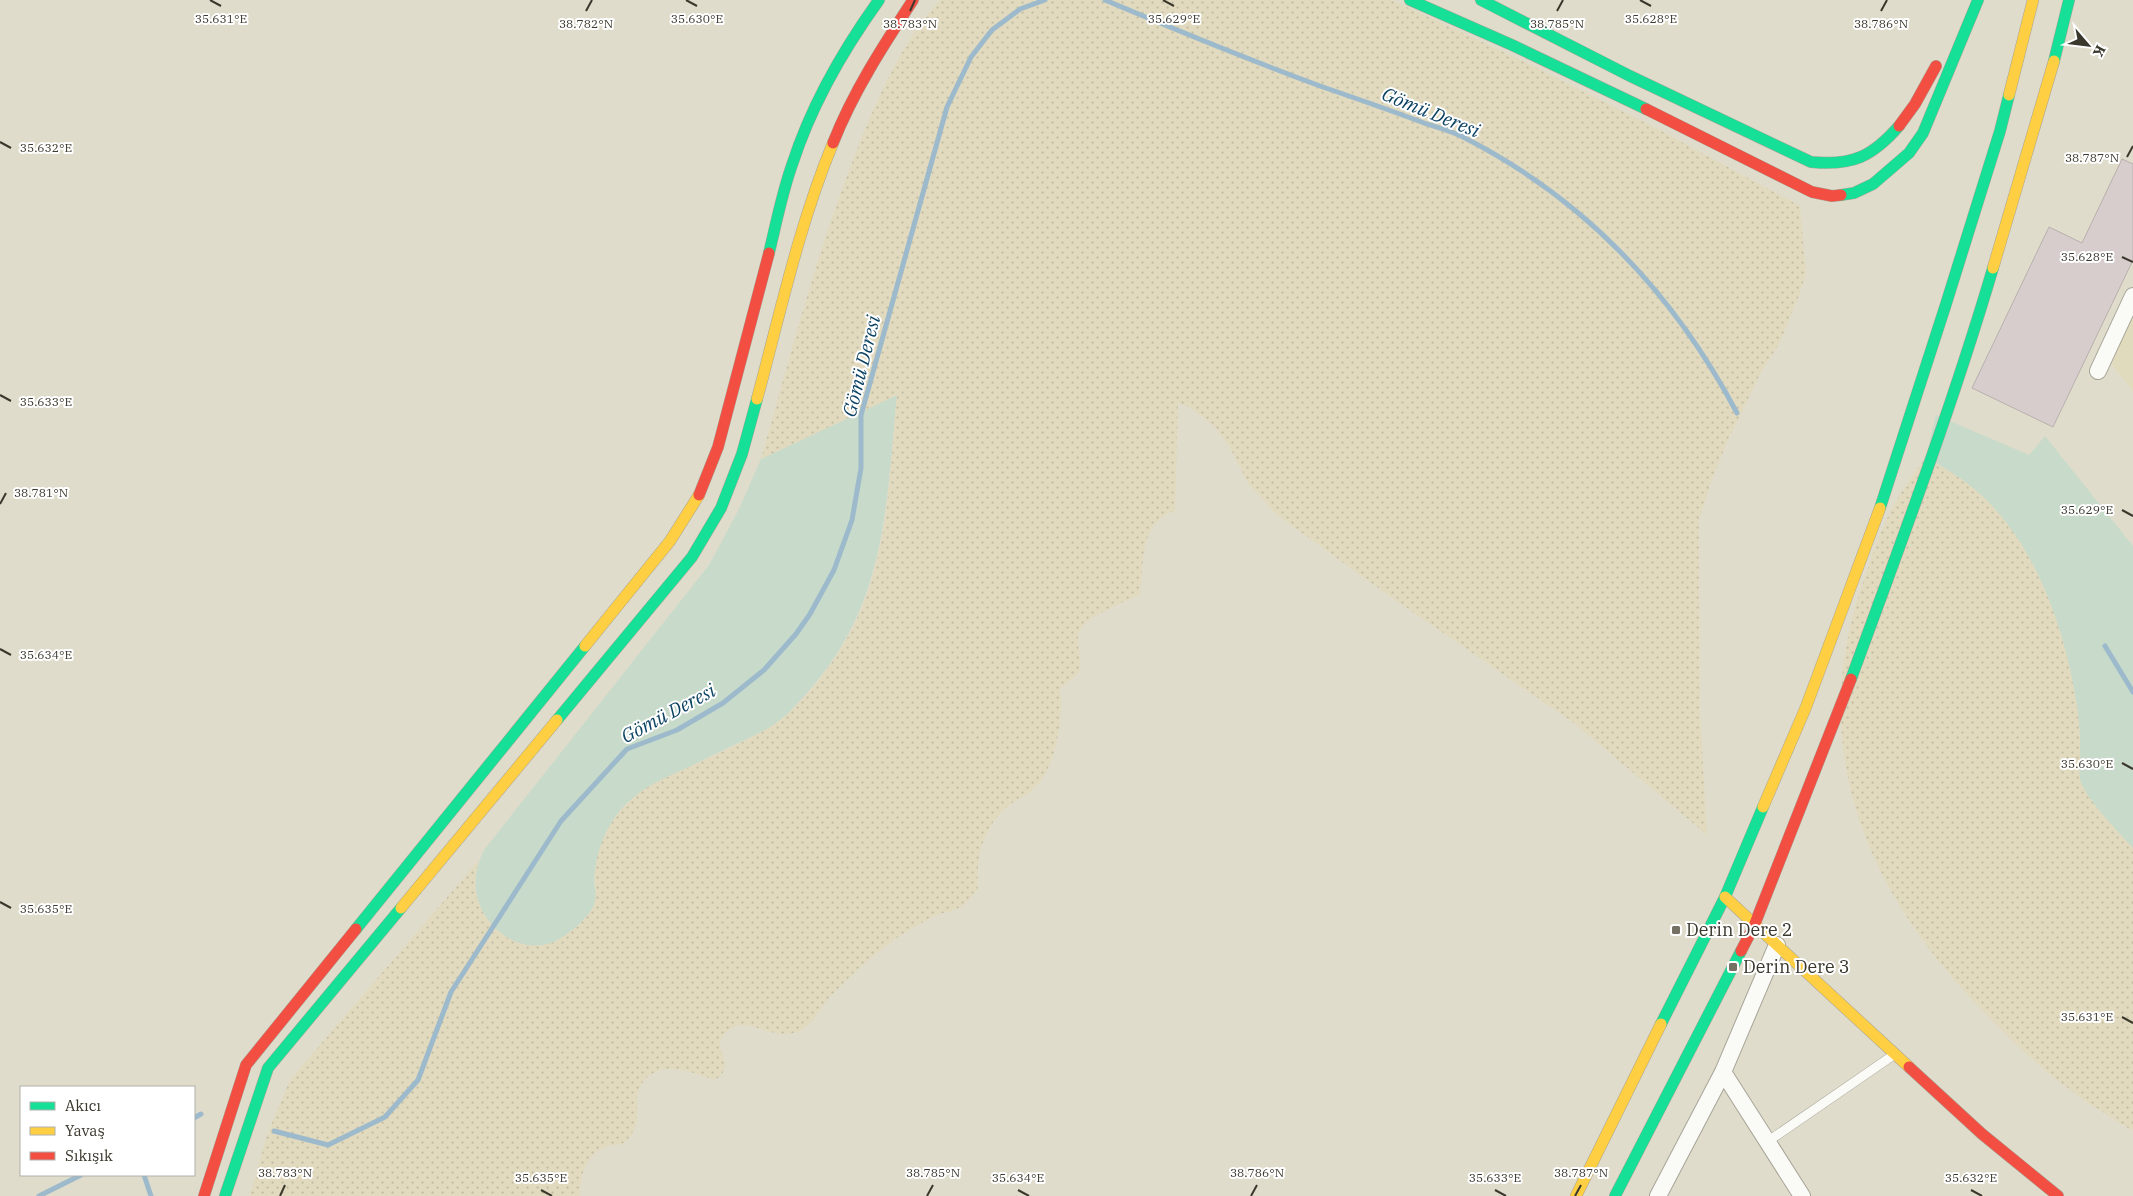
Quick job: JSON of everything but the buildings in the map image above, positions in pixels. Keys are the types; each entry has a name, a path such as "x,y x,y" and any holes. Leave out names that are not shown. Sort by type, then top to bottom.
{"street":[{"path":"204,1196 246,1065 670,541 699,496 718,446 792,164 819,99 855,33 879,0"},
{"path":"225,1196 268,1068 685,564 721,508 742,454 819,176 853,98 877,55 913,0"},
{"path":"1410,0 1463,22 1604,89 1812,192 1832,196 1854,193 1873,184 1909,153 1922,133 1978,0"},
{"path":"1482,0 1630,76 1811,162 1827,166 1843,165 1882,146 1900,126 1924,89 1941,57"},
{"path":"1949,41 1970,0"},
{"path":"1576,1196 1725,897 1806,707 1878,512 1946,304 2000,131 2033,0"},
{"path":"1614,1196 1754,926 1836,719 1908,523 1979,315 2056,56 2069,0"},
{"path":"2098,371 2133,296"},
{"path":"1725,897 1754,926 1778,945 1982,1134 2058,1196"},
{"path":"1658,1196 1723,1072 1778,945"},
{"path":"1723,1072 1802,1196"}],"lane":[{"path":"1767,1142 1895,1054"}],"shaded area":[{"path":"2133,310 2133,391 2109,361"}],"green space":[{"path":"897,395 890,474 878,549 869,585 855,620 837,654 812,687 778,722 652,785 634,797 618,813 601,845 595,871 596,896 593,907 572,931 554,942 541,946 515,942 504,935 485,916 479,904 476,880 477,870 484,850 709,565 739,509 761,459"},
{"path":"1936,415 2029,455 2045,436 2133,546 2133,848 2097,808 2081,783 2079,775 2079,723 2072,679 2057,622 2034,566 2002,517 1982,496 1948,470 1926,457"}],"sand":[{"path":"940,0 1392,0 1525,62 1652,126 1800,206 1806,274 1779,344 1760,374 1729,438 1712,479 1699,520 1700,713 1707,835 1574,723 1381,590 1276,514 1248,483 1229,446 1214,426 1191,408 1178,403 1175,511 1163,516 1149,534 1143,557 1140,594 1093,617 1082,627 1078,638 1080,667 1078,673 1060,688 1059,730 1052,758 1039,783 1030,792 1008,806 992,824 982,844 978,866 978,889 964,904 922,923 879,951 829,998 809,1024 799,1031 780,1034 745,1025 730,1029 720,1042 725,1067 715,1080 678,1069 659,1070 651,1074 638,1091 637,1119 632,1134 624,1143 600,1149 589,1159 581,1180 580,1196 250,1196 267,1135 290,1080 479,860 475,885 476,893 480,907 487,919 497,930 508,938 534,946 548,944 561,938 571,932 593,907 596,895 596,863 602,842 606,832 624,806 639,793 654,784 751,738 780,720 812,688 846,640 860,612 871,583 879,552 889,490 897,395 761,459 816,266 856,152 891,72 913,34"},
{"path":"1926,457 1948,470 1982,496 2002,517 2034,566 2057,622 2072,679 2079,723 2079,775 2081,783 2097,808 2133,848 2133,1131 2074,1093 2036,1063 1982,1010 1939,962 1904,912 1875,860 1855,806 1843,750 1841,691 1849,631 1882,528 1898,497"}],"waterway":[{"name":"Gömü Deresi","path":"274,1131 328,1145 385,1117 418,1080 451,992 561,821 627,749 677,730 723,703 764,670 796,634 810,614 834,570 852,520 861,468 861,415 947,107 971,57 992,30 1020,9 1045,0"},
{"name":"Gömü Deresi","path":"1105,0 1293,76 1463,137 1507,162 1587,220 1655,290 1685,328 1737,413"},
{"name":"Gömü Deresi","path":"2105,646 2133,692"},
{"name":"Gömü Deresi","path":"195,1117 201,1114"},
{"name":"Gömü Deresi","path":"39,1196 79,1176"},
{"path":"144,1176 151,1196"}],"traffic: fast":[{"path":"769,253 788,176 818,100 853,39 879,0"},
{"path":"1410,0 1512,45 1646,109"},
{"path":"1481,0 1630,76 1811,162 1850,161 1860,157 1880,145 1899,126"},
{"path":"1841,195 1854,193 1873,184 1909,153 1923,133 1978,0"},
{"path":"2054,61 2069,0"},
{"path":"1880,508 1946,304 2000,131 2009,95"},
{"path":"1851,679 1943,423 1993,268"},
{"path":"557,720 692,557 721,508 742,454 757,399"},
{"path":"356,929 585,646"},
{"path":"1661,1024 1725,897 1763,807"},
{"path":"225,1196 268,1068 401,908"},
{"path":"1615,1196 1741,951"}],"traffic: slow":[{"path":"2009,95 2033,0"},
{"path":"1993,268 2054,61"},
{"path":"757,399 800,238 833,143"},
{"path":"585,646 670,541 699,495"},
{"path":"1763,807 1806,707 1880,508"},
{"path":"401,908 557,720"},
{"path":"1725,897 1909,1067"},
{"path":"1576,1196 1661,1024"}],"traffic: jam":[{"path":"833,143 859,87 913,0"},
{"path":"1899,126 1915,104 1936,66"},
{"path":"1646,109 1812,192 1832,196 1841,195"},
{"path":"699,495 718,447 769,253"},
{"path":"1741,951 1754,926 1851,679"},
{"path":"204,1196 246,1065 356,929"},
{"path":"1909,1067 1982,1134 2058,1196"}],"place":[{"name":"Derin Dere 2","path":"1676,930"},
{"name":"Derin Dere 3","path":"1733,967"}]}
